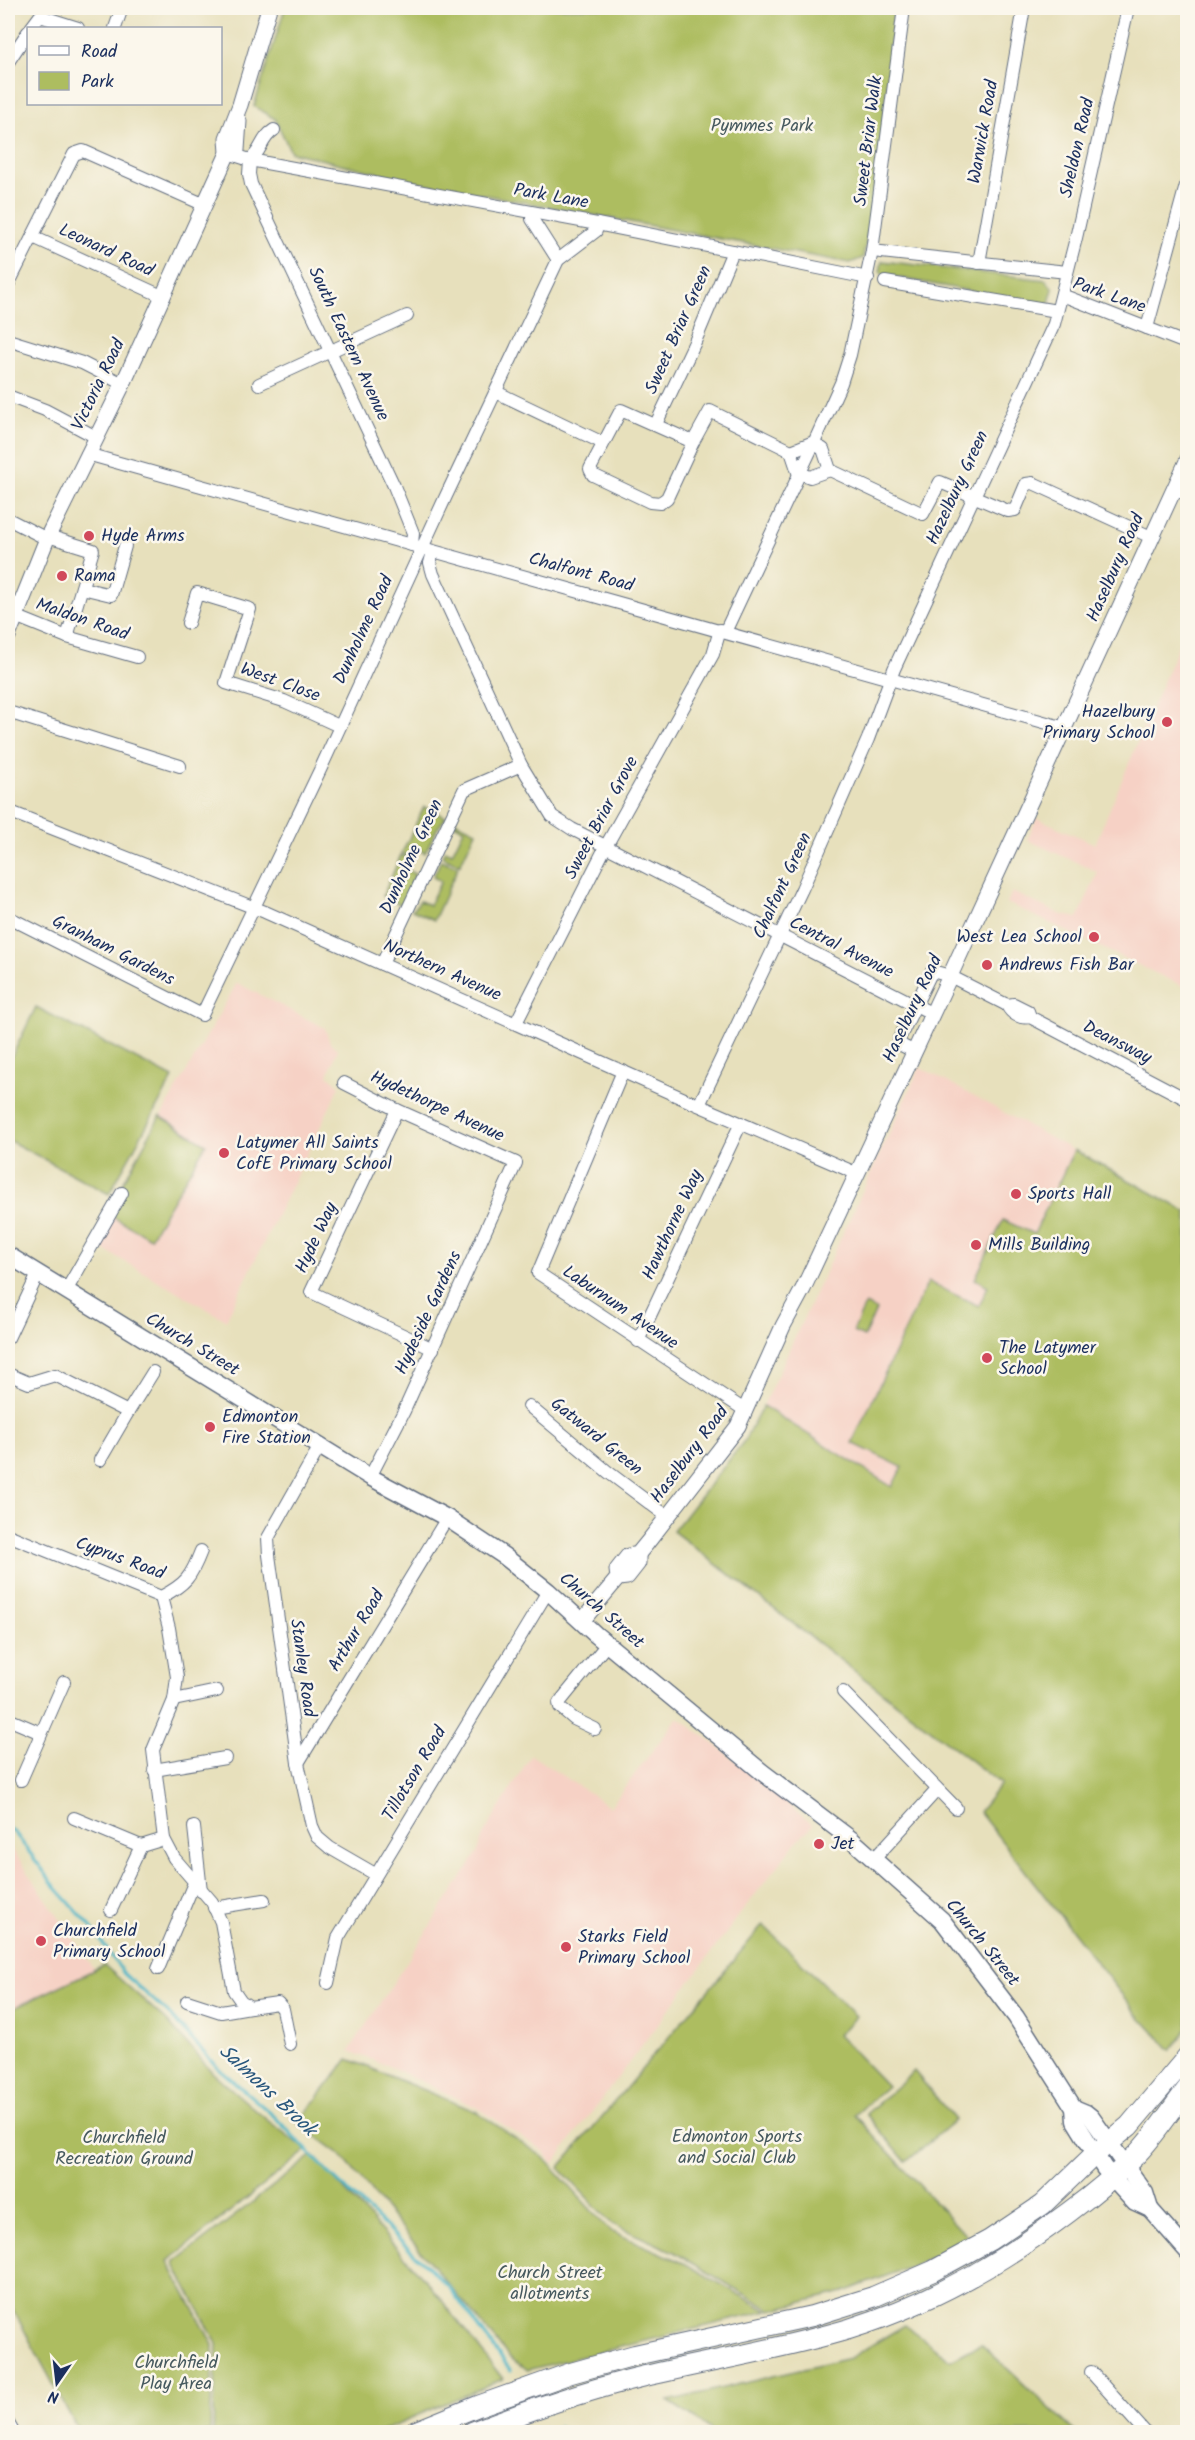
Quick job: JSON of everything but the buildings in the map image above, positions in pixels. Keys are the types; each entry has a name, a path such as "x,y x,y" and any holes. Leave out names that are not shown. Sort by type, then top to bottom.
{"highway":[{"path":"414,2433 496,2399 571,2373 635,2355 812,2316 873,2297 961,2257 1110,2161 1129,2126 1188,2056"},
{"path":"472,2433 532,2410 642,2377 818,2338 890,2314 953,2286 1013,2252 1151,2121 1167,2115 1188,2088"}],"main road":[{"name":"Church Street","path":"8,1255 370,1477 447,1518 504,1556 762,1772 874,1859 942,1920 1016,2017 1074,2108 1091,2117 1110,2161 1135,2202 1150,2209 1188,2252"}],"street":[{"path":"115,27 122,8"},
{"name":"Victoria Road","path":"8,636 47,538 164,297 228,153 227,138 240,105 269,8"},
{"name":"Sweet Briar Walk","path":"868,278 904,8"},
{"name":"Warwick Road","path":"979,263 1024,8"},
{"name":"Sheldon Road","path":"1062,295 1128,8"},
{"path":"32,27 40,16 75,27"},
{"path":"8,62 27,34"},
{"path":"250,160 256,155 265,136 274,130"},
{"path":"8,285 74,154 78,152 83,151 205,206"},
{"name":"Park Lane","path":"228,153 250,160 597,224 868,278"},
{"name":"South Eastern Avenue","path":"250,160 251,184 394,486 412,533 430,563 521,765 552,816 606,846"},
{"path":"1147,328 1188,178"},
{"path":"533,213 532,219 558,260"},
{"name":"Dunholme Road","path":"202,1015 558,260 596,231 597,224"},
{"name":"Leonard Road","path":"33,237 164,297"},
{"name":"Sweet Briar Green","path":"656,424 734,251"},
{"name":"Park Lane","path":"872,251 1067,272"},
{"name":"Sweet Briar Grove","path":"516,1023 606,846 713,654 722,631 800,474 841,383 868,278"},
{"name":"Park Lane","path":"885,282 1058,311 1062,295 1188,344"},
{"name":"Hazelbury Green","path":"891,679 1058,311"},
{"path":"258,384 407,316"},
{"path":"8,340 82,363 123,384"},
{"path":"496,392 603,443"},
{"path":"8,396 45,410 96,437"},
{"path":"693,442 621,410 590,469 593,475 654,504 667,498 710,411 791,451 800,474 810,477 830,470 923,514 940,482 1008,511 1015,510 1026,484 1038,484 1151,537"},
{"path":"791,451 811,443 823,449 830,470"},
{"name":"Chalfont Road","path":"87,454 1065,728"},
{"name":"Haselbury Road","path":"582,1621 618,1578 617,1570 628,1556 638,1554 726,1444 746,1412 783,1326 933,1014 1151,537 1180,492 1188,459"},
{"path":"8,519 47,538 93,550 67,637"},
{"path":"82,588 111,596 125,546"},
{"name":"West Close","path":"188,623 197,593 250,609 226,683 285,701 339,726"},
{"name":"Maldon Road","path":"15,616 67,637 137,657"},
{"name":"Chalfont Green","path":"699,1105 780,937 856,767 891,679"},
{"path":"8,712 180,766"},
{"name":"Dunholme Green","path":"382,964 464,790 521,765"},
{"name":"Northern Avenue","path":"8,811 254,907 858,1174"},
{"name":"Central Avenue","path":"606,846 933,1014"},
{"name":"Granham Gardens","path":"8,917 202,1015"},
{"path":"915,1052 899,1042 915,1006 932,971 950,976"},
{"name":"Deansway","path":"950,976 1006,1005 1014,1004 1028,1011 1030,1017 1188,1100"},
{"name":"Laburnum Avenue","path":"623,1071 538,1273 746,1412"},
{"name":"Hydethorpe Avenue","path":"344,1083 397,1110 516,1163"},
{"name":"Hyde Way","path":"397,1110 311,1292 433,1349"},
{"name":"Hawthorne Way","path":"638,1341 741,1123"},
{"name":"Hydeside Gardens","path":"370,1477 433,1349 516,1163"},
{"path":"66,1291 122,1193"},
{"path":"8,1338 38,1274"},
{"path":"100,1460 153,1372"},
{"path":"8,1374 29,1383 54,1375 128,1413"},
{"name":"Gatward Green","path":"530,1406 608,1472 668,1517"},
{"name":"Stanley Road","path":"320,1446 268,1538 298,1763 312,1826 317,1837 330,1848 375,1874"},
{"name":"Arthur Road","path":"298,1763 447,1518"},
{"name":"Cyprus Road","path":"8,1535 161,1597 185,1583 201,1551"},
{"name":"Tillotson Road","path":"328,1983 338,1938 548,1591"},
{"path":"161,1597 177,1677 174,1700 153,1750 164,1839 174,1858 214,1908 221,1922 234,1992 250,2007"},
{"path":"595,1729 574,1719 560,1707 559,1703 607,1644"},
{"path":"21,1780 64,1682"},
{"path":"174,1700 217,1691"},
{"path":"843,1692 956,1808"},
{"path":"8,1719 41,1733"},
{"path":"154,1770 225,1758"},
{"path":"874,1859 937,1790"},
{"path":"74,1818 141,1846 164,1839"},
{"path":"158,1969 198,1887 194,1827"},
{"path":"111,1910 141,1846"},
{"path":"214,1908 264,1900"},
{"path":"187,2001 221,2012 278,2003 283,2008 290,2044"},
{"path":"1091,2372 1145,2433"},
{"path":"8,2423 13,2433"}],"shaded area":[{"name":"Hazelbury Primary School","path":"1187,625 1187,988 1007,903 1012,892 1062,915 1078,918 1098,872 1027,840 1037,818 1095,844"},
{"name":"Latymer All Saints CofE Primary School","path":"237,983 325,1028 330,1043 338,1049 328,1075 340,1086 226,1320 96,1245 119,1190"},
{"name":"The Latymer School","path":"920,1067 1187,1212 1187,1419 1182,1428 892,1487 763,1406"},
{"name":"Starks Field Primary School","path":"678,1717 725,1752 813,1825 797,1841 747,1905 553,2164 545,2152 478,2108 391,2067 349,2051 478,1852 482,1837 531,1755 610,1807"},
{"name":"Churchfield Primary School","path":"8,1843 107,1988 8,2048"}],"green space":[{"name":"Pymmes Park","path":"285,8 894,8 878,185 863,258 850,263 416,182 291,152 275,119 254,106"},
{"path":"882,261 1046,280 1053,289 1049,303 1044,305 884,275 880,272"},
{"path":"424,807 446,817 425,853 417,849 413,858 402,853"},
{"path":"455,821 476,831 460,865 442,856 445,850 452,853 464,829 454,824"},
{"path":"401,855 412,860 407,870 415,874 403,906 383,896"},
{"path":"441,860 458,867 434,920 412,910 420,901 429,905 441,881 433,877"},
{"path":"36,1007 173,1078 109,1194 8,1140 8,1064"},
{"path":"160,1116 206,1144 150,1238 113,1217 119,1190"},
{"path":"1074,1150 1187,1212 1188,1419 1183,1428 1188,1431 1188,2028 1171,2050 1137,2014 979,1812 1001,1784 673,1531 744,1441 763,1406 892,1487 902,1467 852,1443 928,1282 979,1306 988,1286 975,1279 1003,1220 1034,1234"},
{"path":"865,1305 876,1310 864,1337 853,1332"},
{"name":"Edmonton Sports and Social Club","path":"763,1925 856,2016 838,2035 887,2086 855,2115 968,2238 913,2266 843,2292 771,2310 674,2252 612,2224 559,2168"},
{"name":"Churchfield Recreation Ground","path":"104,1965 167,2021 213,2073 267,2120 307,2150 168,2261 213,2345 210,2432 79,2432 8,2300 8,2011"},
{"name":"Church Street allotments","path":"348,2059 477,2112 543,2157 610,2231 686,2264 768,2311 527,2370 509,2357 340,2154 298,2123"},
{"path":"914,2071 955,2120 906,2162 866,2114"},
{"name":"Church Street allotments","path":"313,2155 429,2284 503,2379 378,2432 213,2432 217,2344 174,2263"},
{"path":"905,2325 951,2360 981,2344 1075,2432 715,2432 668,2401 850,2358"}],"waterway":[{"name":"Salmons Brook","path":"8,1828 15,1833 57,1889 92,1928 124,1974 167,2012 217,2067 275,2117 328,2172 449,2287 511,2371"},
{"name":"Salmons Brook","path":"558,2427 566,2432"}],"place":[{"name":"Hyde Arms","path":"89,536"},
{"name":"Rama","path":"62,576"},
{"name":"Hazelbury Primary School","path":"1167,722"},
{"name":"West Lea School","path":"1094,937"},
{"name":"Andrews Fish Bar","path":"987,965"},
{"name":"Latymer All Saints CofE Primary School","path":"224,1153"},
{"name":"Sports Hall","path":"1016,1194"},
{"name":"Mills Building","path":"976,1245"},
{"name":"The Latymer School","path":"987,1358"},
{"name":"Edmonton Fire Station","path":"210,1427"},
{"name":"Jet","path":"819,1844"},
{"name":"Churchfield Primary School","path":"41,1941"},
{"name":"Starks Field Primary School","path":"566,1947"}],"park label":[{"name":"Churchfield Play Area","path":"176,2373"}]}
